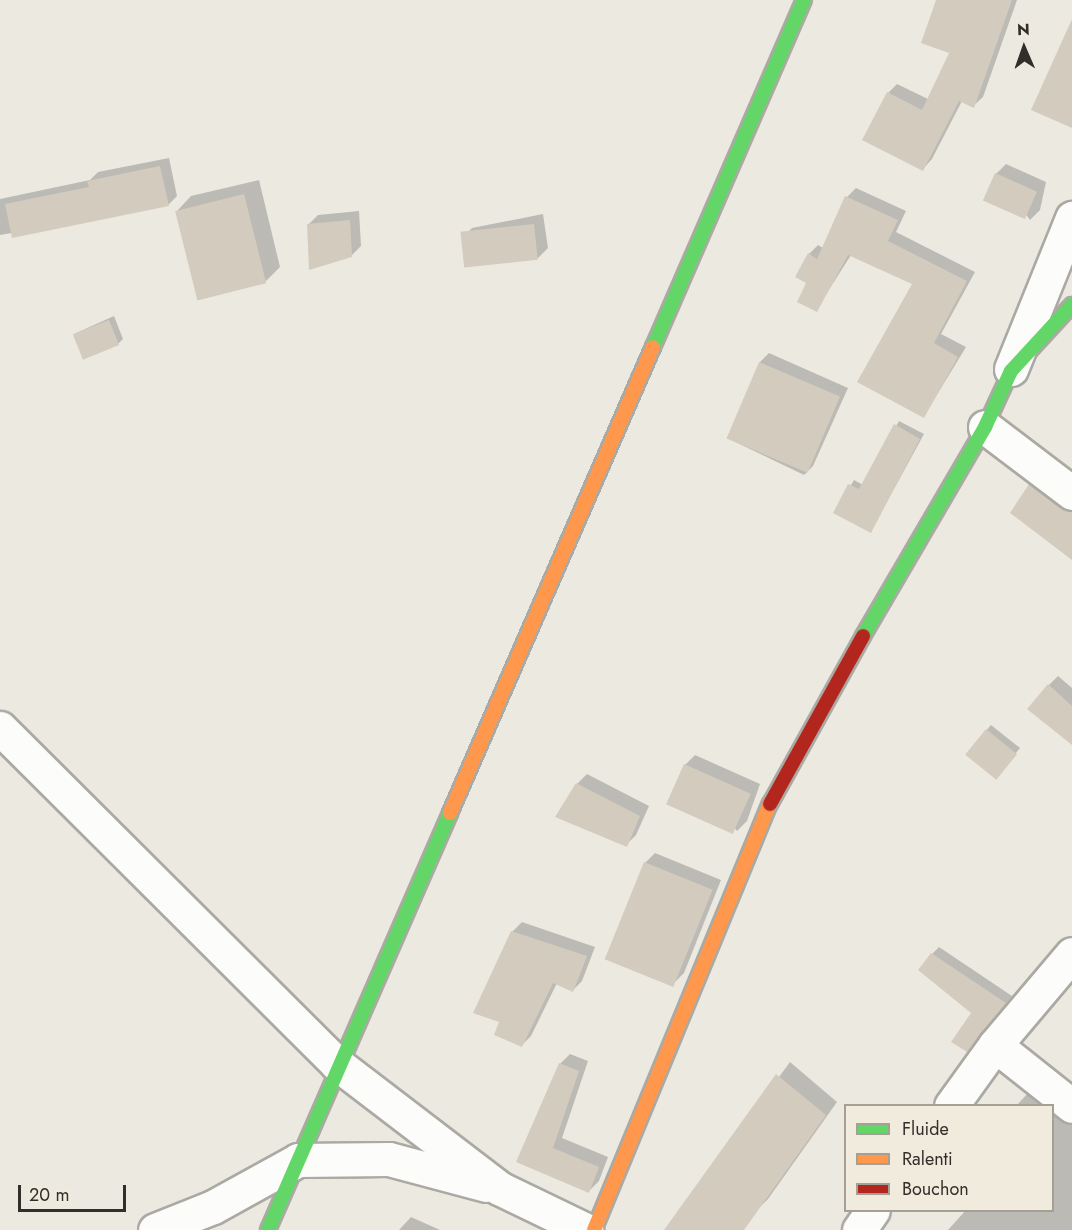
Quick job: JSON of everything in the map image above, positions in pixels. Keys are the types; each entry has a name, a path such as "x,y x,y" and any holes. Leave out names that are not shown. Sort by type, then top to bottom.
{"street":[{"path":"268,1230 337,1064 642,378 804,0"},
{"path":"594,1230 765,814 895,579 985,427 1011,371 1072,218"},
{"path":"1011,371 1072,305"},
{"path":"985,427 1072,493"},
{"path":"0,728 337,1064 499,1188"},
{"path":"952,1104 995,1045 1072,954"},
{"path":"995,1045 1072,1106"},
{"path":"155,1230 213,1207 298,1160 389,1159 499,1188 586,1230"},
{"path":"859,1230 872,1212"}],"building":[{"path":"936,0 1012,0 974,108 959,101 923,171 862,140 887,92 922,110 949,53 921,43"},
{"path":"1072,19 1072,128 1031,110"},
{"path":"160,166 169,206 12,238 5,204 89,187 87,181"},
{"path":"995,173 1037,192 1025,219 983,200"},
{"path":"244,194 266,283 197,300 175,211"},
{"path":"845,196 898,220 888,241 967,281 934,343 958,357 924,418 857,382 912,284 848,255 817,312 797,302 806,283 795,277 808,253 817,259"},
{"path":"350,220 352,257 309,270 307,224"},
{"path":"534,224 538,260 464,268 460,232"},
{"path":"109,320 119,345 83,360 73,335"},
{"path":"759,362 840,396 808,473 727,438"},
{"path":"894,424 920,439 871,533 833,513 848,484 859,489"},
{"path":"1029,484 1061,508 1072,511 1072,560 1010,513"},
{"path":"1048,684 1072,706 1072,745 1027,709"},
{"path":"986,729 1017,754 996,780 965,755"},
{"path":"684,764 751,794 733,834 666,804"},
{"path":"576,783 640,816 627,847 555,817"},
{"path":"644,862 713,890 673,987 605,959"},
{"path":"511,931 587,956 573,992 553,983 522,1047 494,1035 499,1022 473,1013"},
{"path":"931,953 1006,1003 967,1052 951,1042 971,1013 918,970"},
{"path":"559,1063 579,1071 553,1148 599,1167 589,1193 516,1162"},
{"path":"776,1074 826,1115 744,1230 664,1230"}],"traffic: fast":[{"path":"653,347 804,0"},
{"path":"863,636 985,427 1011,371 1072,305"},
{"path":"268,1230 450,813"}],"traffic: slow":[{"path":"450,813 653,347"},
{"path":"594,1230 770,804"}],"traffic: jam":[{"path":"770,804 863,636"}]}
